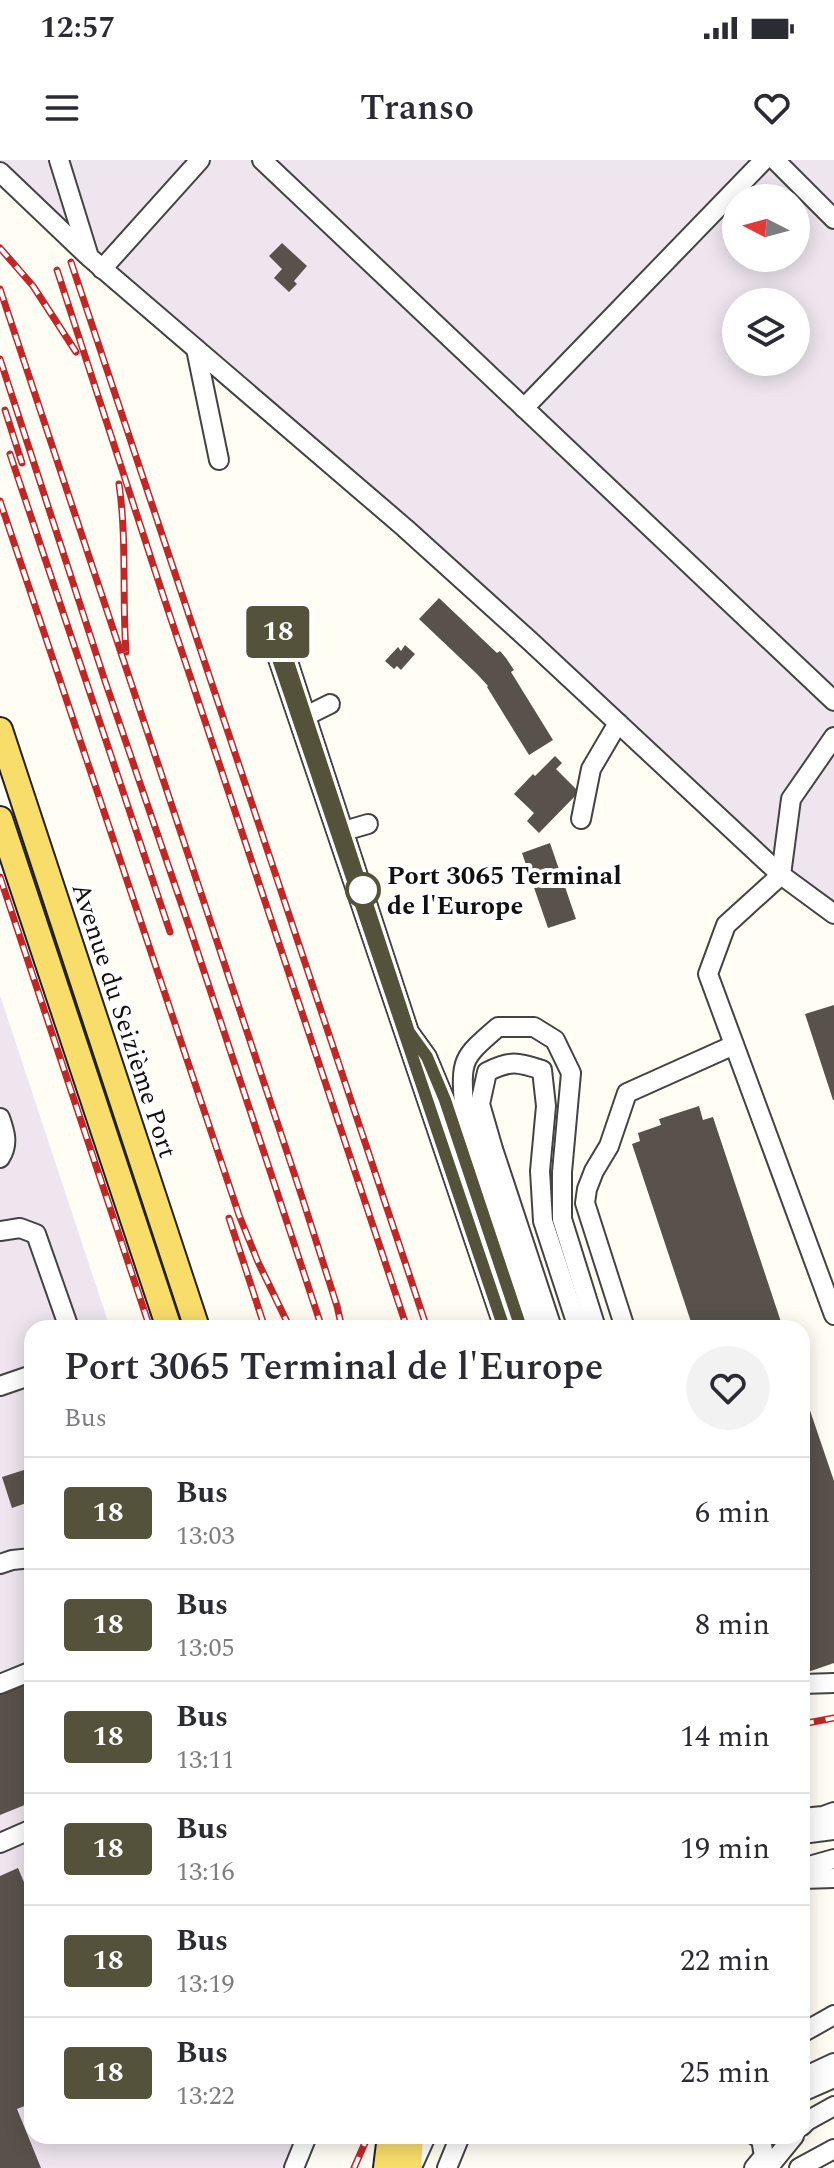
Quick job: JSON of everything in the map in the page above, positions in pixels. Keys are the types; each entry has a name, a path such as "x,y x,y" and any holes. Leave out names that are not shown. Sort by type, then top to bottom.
{"main road":[{"name":"Avenue du Seizième Port","path":"0,730 194,1320"},
{"name":"Avenue du Seizième Port","path":"0,819 166,1320"},
{"path":"386,2168 389,2144"},
{"path":"410,2168 411,2144"}],"street":[{"path":"0,160 3,175 95,263 405,528 781,875 834,914"},
{"path":"59,160 95,263"},
{"path":"95,263 200,160"},
{"path":"262,160 834,701"},
{"path":"524,408 764,160"},
{"path":"775,160 834,219"},
{"path":"196,349 219,460"},
{"path":"501,1320 407,1032 344,831 278,631 273,637 275,650 407,1032 427,1057 445,1100 518,1320"},
{"path":"306,716 330,704"},
{"path":"581,819 591,769 618,723"},
{"path":"834,737 791,799 781,875 726,925 708,974 834,1315"},
{"path":"344,831 368,824"},
{"path":"534,1320 464,1108 462,1072 470,1052 498,1027 534,1027 555,1040 571,1073 562,1172 562,1219 594,1320"},
{"path":"622,1320 585,1203 594,1171 609,1146 627,1093 734,1045"},
{"path":"549,1320 480,1104 487,1072 504,1063 522,1063 542,1070 546,1106 540,1171 543,1221 575,1320"},
{"path":"0,1118 6,1146 0,1158"},
{"path":"0,1231 20,1228 36,1234 66,1320"},
{"path":"0,1386 24,1378"},
{"path":"0,1564 24,1559"},
{"path":"0,1684 24,1674"},
{"path":"810,1684 834,1683"},
{"path":"810,1817 834,1812"},
{"path":"810,1833 834,1830"},
{"path":"0,1843 24,1832"},
{"path":"810,1867 834,1859"},
{"path":"810,1879 834,1878"},
{"path":"810,2028 834,2015"},
{"path":"810,2074 834,2063"},
{"path":"810,2088 834,2078"},
{"path":"810,2109 834,2096"},
{"path":"810,2119 834,2106"},
{"path":"294,2168 304,2144"},
{"path":"410,2168 422,2144"},
{"path":"447,2168 457,2144"},
{"path":"754,2168 764,2156 762,2144"},
{"path":"768,2168 788,2144"},
{"path":"799,2168 834,2149"}],"shaded area":[{"path":"0,160 834,160 834,915 0,184"},
{"path":"0,995 107,1320 24,1320 24,2144 316,2144 305,2168 0,2168"}],"building":[{"path":"282,243 307,266 289,292 274,278 282,269 269,256"},
{"path":"439,598 506,658 514,670 511,672 553,740 529,755 488,686 419,619"},
{"path":"405,645 415,654 401,670 397,666 394,669 385,661 398,647 401,651"},
{"path":"555,756 562,763 556,769 579,792 539,833 527,821 534,813 514,794"},
{"path":"550,843 576,919 548,928 522,853"},
{"path":"834,1005 834,1100 833,1100 805,1014"},
{"path":"699,1106 703,1120 713,1117 780,1320 690,1320 632,1144 640,1141 638,1133 661,1125 659,1119"},
{"path":"810,1410 834,1481 834,1663 810,1671"},
{"path":"24,1470 24,1504 12,1508 2,1477"},
{"path":"24,1684 24,1805 0,1815 0,1694"},
{"path":"18,1868 24,1882 24,2106 17,2109 24,2126 24,2144 31,2144 41,2168 0,2168 0,1876"}],"railway":[{"path":"0,248 33,286 76,352"},
{"path":"71,262 424,1320"},
{"path":"57,270 404,1320"},
{"path":"0,289 340,1320"},
{"path":"0,359 319,1320"},
{"path":"5,410 22,463"},
{"path":"10,454 170,932"},
{"path":"119,484 126,652"},
{"path":"0,501 239,1215 286,1320"},
{"path":"0,877 147,1320"},
{"path":"229,1218 262,1320"},
{"path":"810,1722 834,1718"},
{"path":"354,2168 364,2144"}],"bus line":[{"name":"18","path":"501,1320 275,650 273,637 278,631 409,1032 427,1057 445,1100 518,1320"}],"place":[{"name":"Port 3065 Terminal de l'Europe","path":"363,890"}]}
